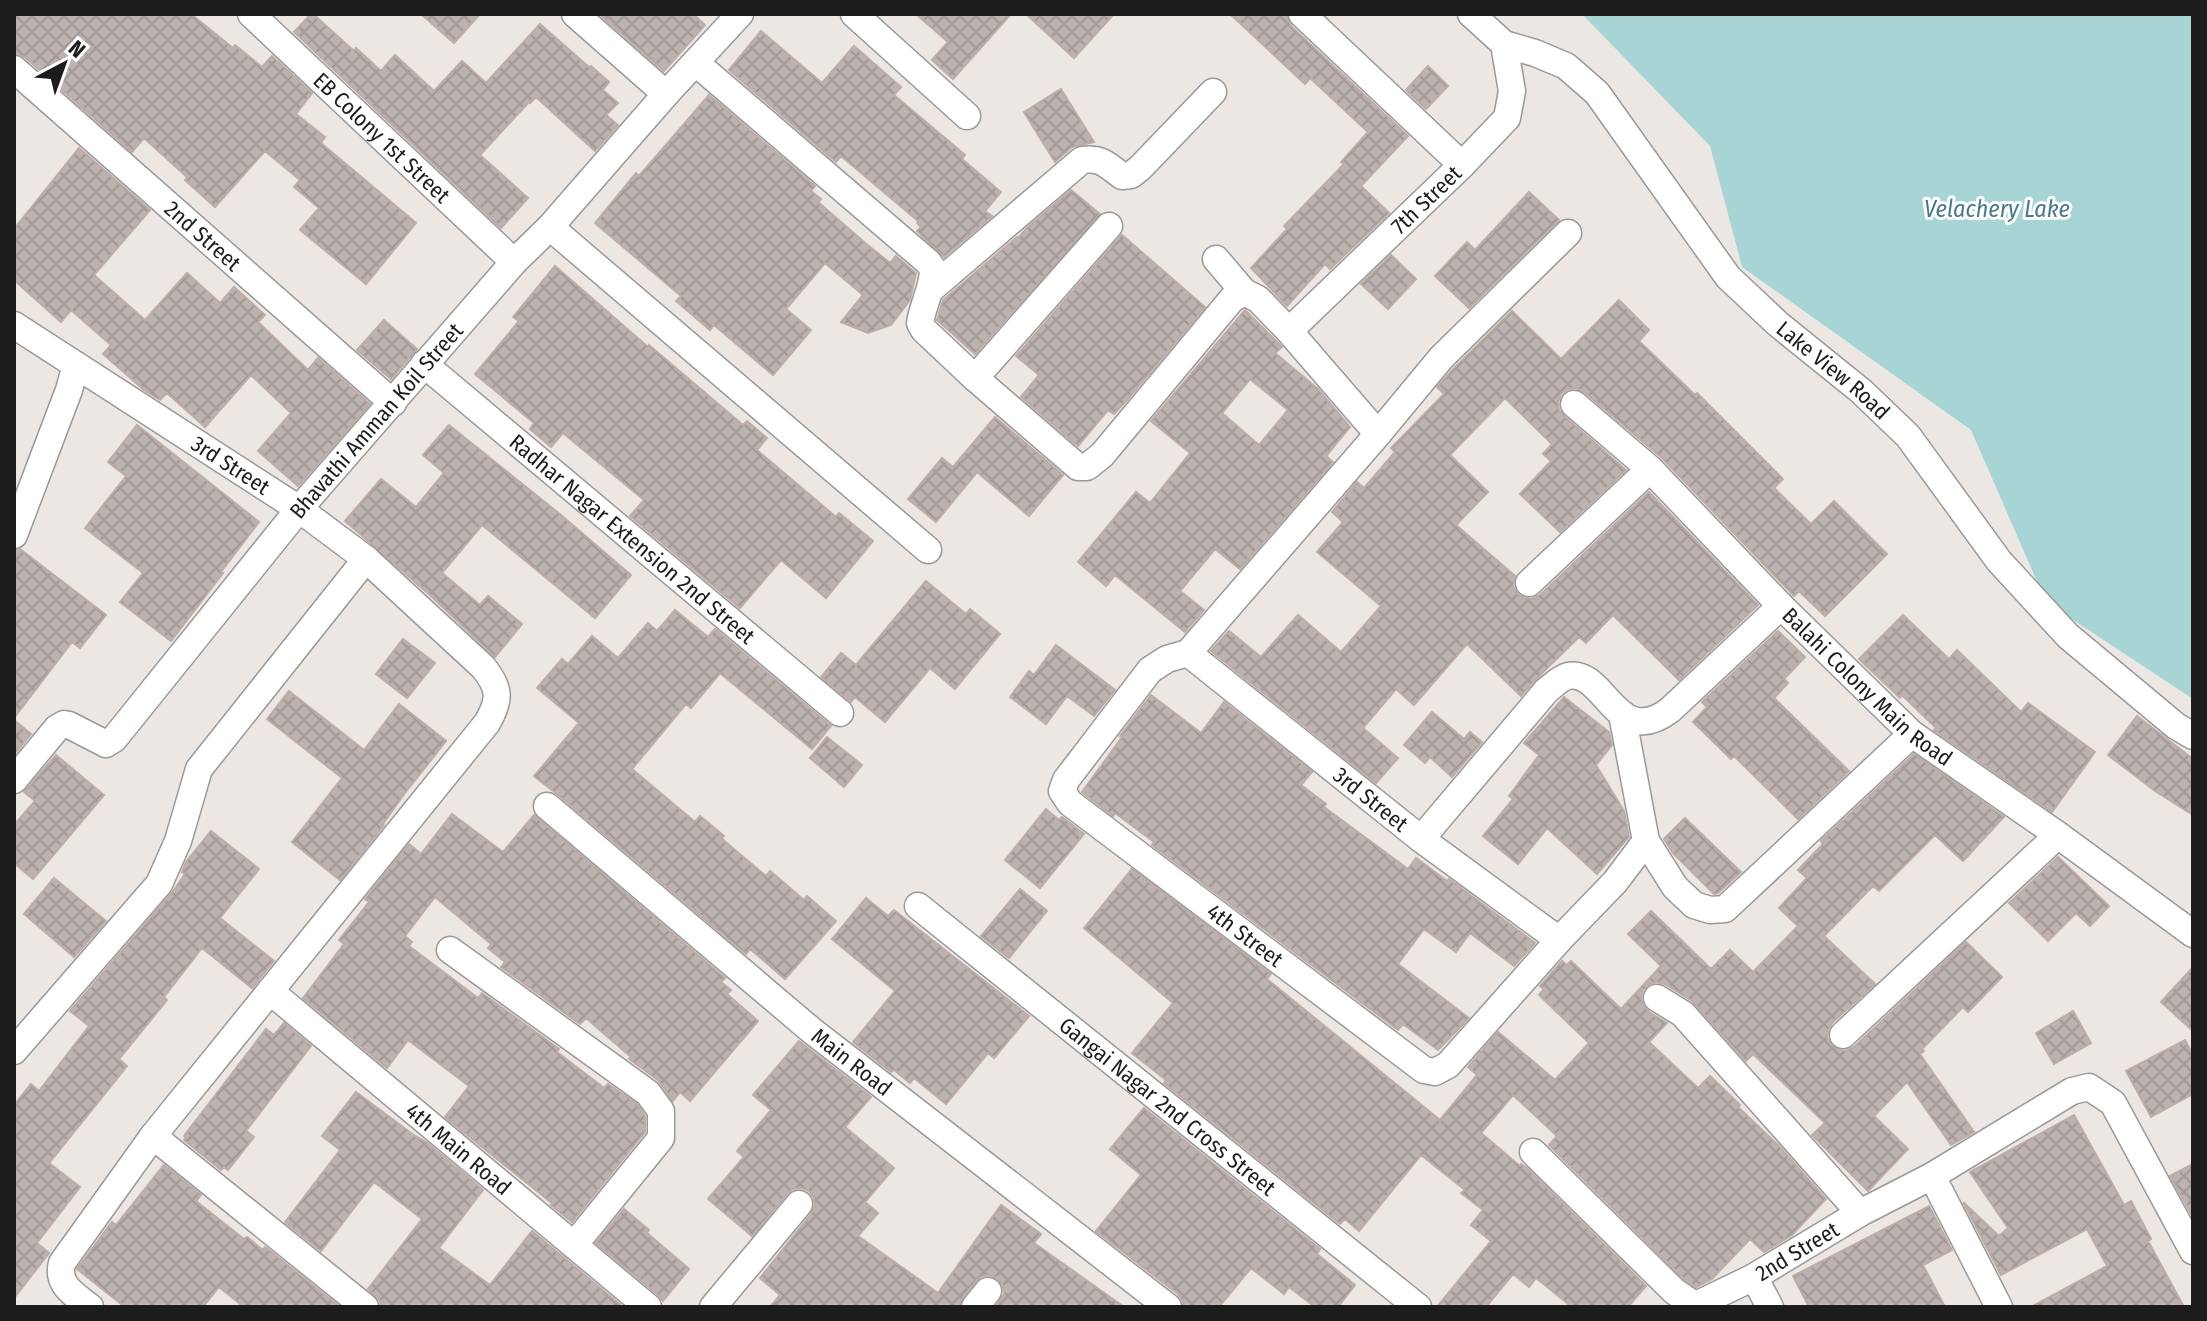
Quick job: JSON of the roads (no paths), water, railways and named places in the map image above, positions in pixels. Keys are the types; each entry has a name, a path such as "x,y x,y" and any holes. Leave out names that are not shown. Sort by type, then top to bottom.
{"street":[{"name":"EB Colony 1st Street","path":"251,14 514,262"},
{"path":"575,14 666,94"},
{"name":"Bhavathi Amman Koil Street","path":"14,780 57,728 64,724 98,742 106,744 114,739 299,509 424,364 740,14"},
{"path":"854,14 967,116"},
{"path":"1302,14 1462,165"},
{"name":"Lake View Road","path":"1471,14 1504,44 1566,66 1597,93 1728,277 1778,324 1861,391 1908,436 1999,561 2068,636 2176,726 2193,736"},
{"name":"7th Street","path":"1289,331 1507,118 1512,91 1504,44"},
{"path":"696,63 932,279"},
{"name":"2nd Street","path":"14,69 393,403"},
{"path":"1213,92 1131,175 1122,176 1094,158 1082,160 932,279 920,323 975,378 1071,462 1078,467 1087,467 1093,464 1232,299 1244,292"},
{"path":"975,378 1109,226"},
{"path":"550,227 928,550"},
{"path":"1188,653 1441,358 1568,233"},
{"path":"1216,259 1244,292 1258,299 1289,331 1378,434"},
{"name":"3rd Street","path":"14,325 299,509 366,559 483,667 493,680 498,694 487,723 270,991"},
{"name":"Radhar Nagar Extension 2nd Street","path":"424,364 840,713"},
{"path":"14,535 76,365"},
{"name":"Balahi Colony Main Road","path":"1574,404 1650,469 1781,606 1912,734 2193,934"},
{"path":"1529,583 1650,469"},
{"path":"14,1051 159,884 178,841 199,769 366,559"},
{"path":"1421,839 1547,690 1558,681 1570,675 1581,677 1622,714 1648,723 1659,719 1781,606"},
{"name":"3rd Street","path":"1188,653 1421,839 1559,940"},
{"name":"4th Street","path":"1188,653 1167,659 1150,670 1066,780 1062,791 1070,803 1095,823 1424,1070 1435,1072 1448,1065 1559,940"},
{"path":"1622,714 1646,841 1675,887 1694,905 1710,910 1725,909 1912,734"},
{"name":"Main Road","path":"547,806 811,1030 1168,1307"},
{"path":"1843,1035 2058,835"},
{"path":"1559,940 1615,882 1646,841"},
{"name":"Gangai Nagar 2nd Cross Street","path":"918,906 1418,1307"},
{"path":"450,950 648,1093 661,1111 661,1138 574,1245"},
{"path":"90,1307 62,1283 59,1273 62,1263 153,1136 270,991"},
{"name":"4th Main Road","path":"270,991 648,1307"},
{"path":"1657,998 1683,1014 1860,1213"},
{"name":"2nd Street","path":"1533,1152 1674,1291 1698,1304 1754,1277 1860,1213 1932,1176 2072,1091 2089,1087 2113,1103 2193,1251"},
{"path":"153,1136 365,1307"},
{"path":"1932,1176 1999,1307"},
{"path":"713,1307 799,1204"},
{"path":"1754,1277 1770,1307"}],"water":[{"name":"Velachery Lake","path":"1582,14 2193,14 2193,699 2046,602 1971,430 1742,267 1710,146"}]}
